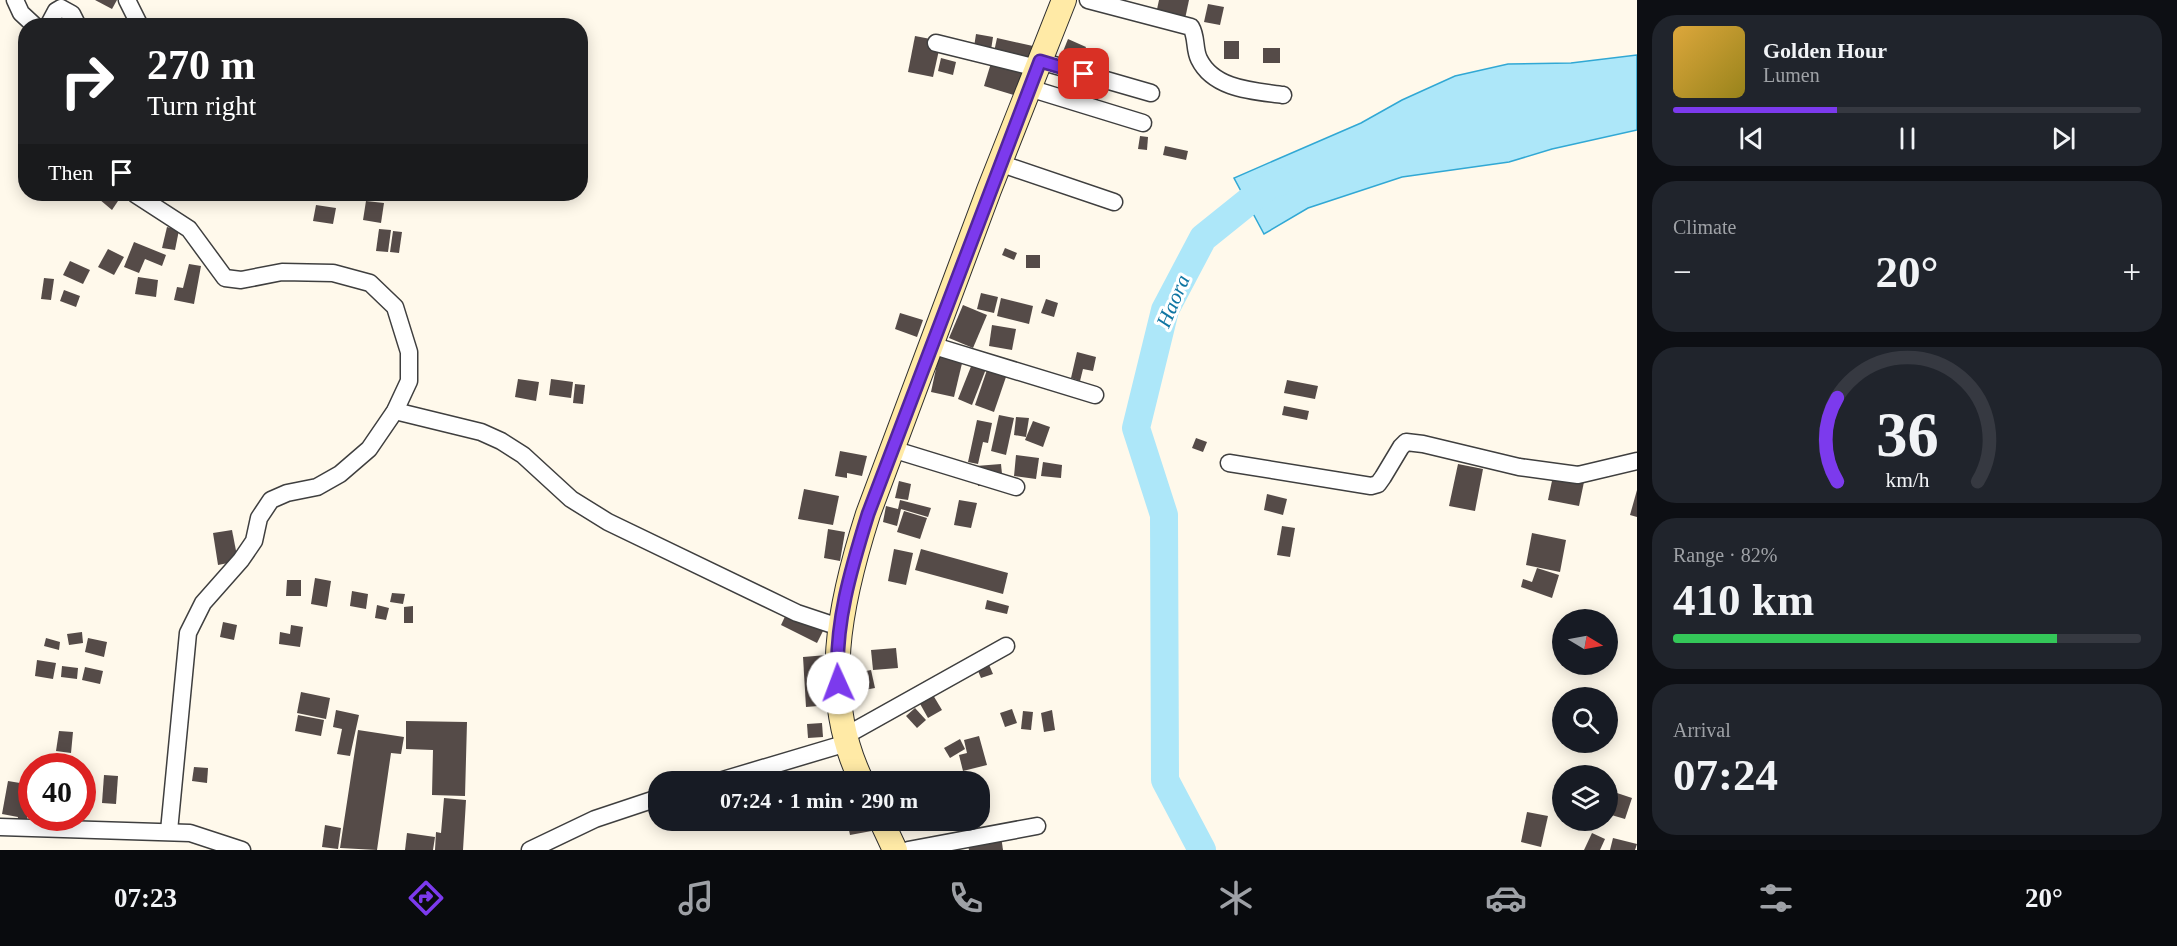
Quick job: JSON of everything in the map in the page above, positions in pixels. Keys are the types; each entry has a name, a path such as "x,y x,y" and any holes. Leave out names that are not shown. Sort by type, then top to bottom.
{"street":[{"path":"15,0 21,13 26,18"},
{"path":"127,0 136,18"},
{"path":"858,771 846,739 839,705 836,662 839,627 856,549 999,163 1064,0"},
{"path":"1088,0 1191,27 1199,59 1208,70 1226,84 1239,89 1283,95"},
{"path":"52,18 56,11 62,8 74,18"},
{"path":"936,43 1035,72 1151,93"},
{"path":"1035,72 1143,123"},
{"path":"999,163 1114,202"},
{"path":"151,201 189,229 225,278 241,280 282,272 333,273 370,283 396,307 409,352 409,381 395,411 369,449 340,474 316,487 287,493 271,500 259,518 254,541 195,616 189,633 169,831"},
{"path":"931,345 1095,395"},
{"path":"395,411 481,432 501,441 523,455 571,499 608,522 797,613 839,627"},
{"path":"1229,463 1371,486 1378,484 1406,442 1519,467 1578,475 1637,461"},
{"path":"892,449 1016,487"},
{"path":"749,771 846,739 1006,646"},
{"path":"530,850 595,819 648,801"},
{"path":"908,850 1037,826"},
{"path":"0,827 169,831 206,837 242,850"},
{"path":"886,831 895,850"}],"water":[{"path":"1637,55 1637,130 1552,149 1509,162 1402,177 1308,208 1264,234 1234,178 1361,123 1402,100 1455,76 1508,64 1571,63"}],"building":[{"path":"95,0 117,0 112,9"},
{"path":"1159,0 1189,0 1185,19 1156,14"},
{"path":"1208,4 1224,7 1220,25 1204,22"},
{"path":"976,34 993,37 991,50 974,47"},
{"path":"915,36 941,41 933,77 908,72"},
{"path":"997,38 1033,46 1030,60 994,52"},
{"path":"1068,39 1086,47 1080,62 1062,54"},
{"path":"1224,41 1239,41 1239,59 1224,59"},
{"path":"1263,48 1280,48 1280,63 1263,63"},
{"path":"1085,54 1106,58 1102,77 1081,73"},
{"path":"941,58 956,62 953,75 938,71"},
{"path":"991,63 1024,74 1017,96 984,86"},
{"path":"1069,71 1104,83 1097,102 1063,90"},
{"path":"1140,136 1148,137 1147,150 1138,149"},
{"path":"1165,146 1188,151 1186,160 1163,155"},
{"path":"101,201 118,201 112,210"},
{"path":"366,201 384,203 381,223 363,220"},
{"path":"316,205 336,208 333,224 313,221"},
{"path":"167,227 179,230 175,250 162,248"},
{"path":"379,229 391,230 388,252 376,251"},
{"path":"393,231 402,232 399,253 390,252"},
{"path":"134,242 166,255 162,266 145,259 139,273 124,267"},
{"path":"1005,248 1017,253 1014,260 1002,255"},
{"path":"108,249 124,257 114,275 98,267"},
{"path":"1026,255 1040,255 1040,268 1026,268"},
{"path":"70,261 90,270 83,284 63,275"},
{"path":"189,264 201,266 194,304 174,300 177,287 183,288"},
{"path":"138,277 158,280 156,297 135,294"},
{"path":"44,278 54,279 51,300 41,299"},
{"path":"64,290 80,296 76,307 60,301"},
{"path":"981,293 998,297 994,313 977,309"},
{"path":"1001,298 1033,306 1029,324 997,316"},
{"path":"1046,299 1058,303 1054,317 1041,313"},
{"path":"963,305 987,315 973,348 949,338"},
{"path":"900,313 923,320 917,337 895,329"},
{"path":"992,325 1016,329 1012,350 989,346"},
{"path":"940,350 964,355 954,397 931,392"},
{"path":"1077,352 1096,357 1093,371 1083,369 1080,381 1071,378"},
{"path":"972,364 986,369 972,405 958,399"},
{"path":"988,367 1007,374 994,412 975,405"},
{"path":"518,379 539,382 536,401 515,397"},
{"path":"551,379 573,382 571,398 549,395"},
{"path":"1287,380 1318,386 1315,399 1284,393"},
{"path":"575,384 585,385 583,404 573,403"},
{"path":"1284,406 1309,411 1307,420 1282,415"},
{"path":"999,415 1014,418 1006,455 991,451"},
{"path":"1016,417 1029,418 1026,437 1014,435"},
{"path":"977,420 992,423 988,443 983,442 978,464 968,462"},
{"path":"1033,421 1050,427 1043,447 1025,440"},
{"path":"1196,438 1207,442 1203,452 1192,448"},
{"path":"840,451 867,456 862,476 847,473 847,478 835,476"},
{"path":"1016,455 1039,458 1036,479 1014,476"},
{"path":"1043,462 1062,465 1061,478 1041,476"},
{"path":"1001,464 1003,484 978,486 976,466"},
{"path":"1458,464 1483,469 1475,511 1449,506"},
{"path":"1553,476 1584,482 1579,506 1548,500"},
{"path":"899,481 911,484 908,500 895,498"},
{"path":"804,489 839,496 833,525 798,519"},
{"path":"1637,490 1637,517 1630,515"},
{"path":"1267,494 1287,499 1283,515 1264,510"},
{"path":"900,500 931,508 928,517 901,509 897,526 883,522 886,506 898,509"},
{"path":"959,500 977,503 971,528 954,525"},
{"path":"904,511 927,518 920,539 897,532"},
{"path":"1282,526 1295,528 1290,557 1277,555"},
{"path":"828,529 845,532 840,561 824,558"},
{"path":"232,530 238,561 218,565 213,533"},
{"path":"1532,533 1566,540 1560,572 1526,565"},
{"path":"894,549 913,553 906,585 888,581"},
{"path":"921,549 1008,573 1003,594 915,570"},
{"path":"1537,568 1559,575 1552,598 1521,587 1523,579 1532,582"},
{"path":"315,578 331,581 327,607 311,604"},
{"path":"287,580 301,580 301,596 286,596"},
{"path":"352,591 368,594 366,609 350,606"},
{"path":"392,593 405,594 403,604 390,602"},
{"path":"987,600 1009,606 1007,614 985,609"},
{"path":"377,605 389,608 386,620 375,618"},
{"path":"413,606 413,623 404,623 404,607"},
{"path":"790,606 826,625 817,643 781,625"},
{"path":"223,622 237,625 234,640 220,637"},
{"path":"291,625 303,627 300,647 279,644 280,632 290,634"},
{"path":"82,632 83,643 69,645 67,634"},
{"path":"46,638 60,642 59,650 44,646"},
{"path":"88,638 107,642 104,657 85,652"},
{"path":"896,648 898,668 873,670 871,650"},
{"path":"984,653 993,674 981,678 972,657"},
{"path":"827,655 830,705 806,707 803,657"},
{"path":"37,660 56,663 53,679 35,676"},
{"path":"62,666 78,668 77,679 61,677"},
{"path":"85,667 103,671 100,684 82,680"},
{"path":"871,670 875,688 854,692 851,674"},
{"path":"927,685 942,710 928,718 914,693"},
{"path":"301,692 330,698 326,719 297,713"},
{"path":"915,708 926,720 917,728 906,716"},
{"path":"1012,709 1017,723 1005,727 1000,713"},
{"path":"336,710 359,715 350,756 337,754 342,729 333,727"},
{"path":"1052,710 1055,730 1044,732 1041,713"},
{"path":"1023,711 1033,712 1031,730 1021,729"},
{"path":"298,715 324,720 321,736 295,731"},
{"path":"406,721 467,722 465,796 432,795 433,750 406,749"},
{"path":"822,723 823,737 808,738 807,724"},
{"path":"358,730 404,737 401,754 391,753 377,850 340,848"},
{"path":"59,731 73,732 71,753 56,751"},
{"path":"979,736 987,765 963,771 959,755 967,753 964,740"},
{"path":"960,739 965,749 950,758 944,748"},
{"path":"194,767 208,768 207,783 192,781"},
{"path":"104,775 118,776 116,804 102,803"},
{"path":"8,781 18,783 18,817 2,814"},
{"path":"1618,793 1632,798 1625,819 1618,817"},
{"path":"444,798 466,800 463,850 435,850 436,832 441,833"},
{"path":"1527,812 1548,816 1541,847 1521,842"},
{"path":"18,817 18,831 25,831 25,833 16,831"},
{"path":"325,825 341,828 338,849 322,847"},
{"path":"849,831 872,831 850,835"},
{"path":"407,833 435,837 433,850 405,850"},
{"path":"1592,833 1605,839 1600,850 1584,850"},
{"path":"1001,836 1003,850 969,850 967,841"},
{"path":"1613,838 1637,844 1635,850 1610,850"}],"waterway":[{"name":"Haora","path":"1202,850 1165,780 1164,515 1136,428 1165,310 1203,238 1269,185 1279,182"}],"route":[{"path":"838,683 836,662 839,627 856,549 989,190 1040,61 1084,74"}]}
